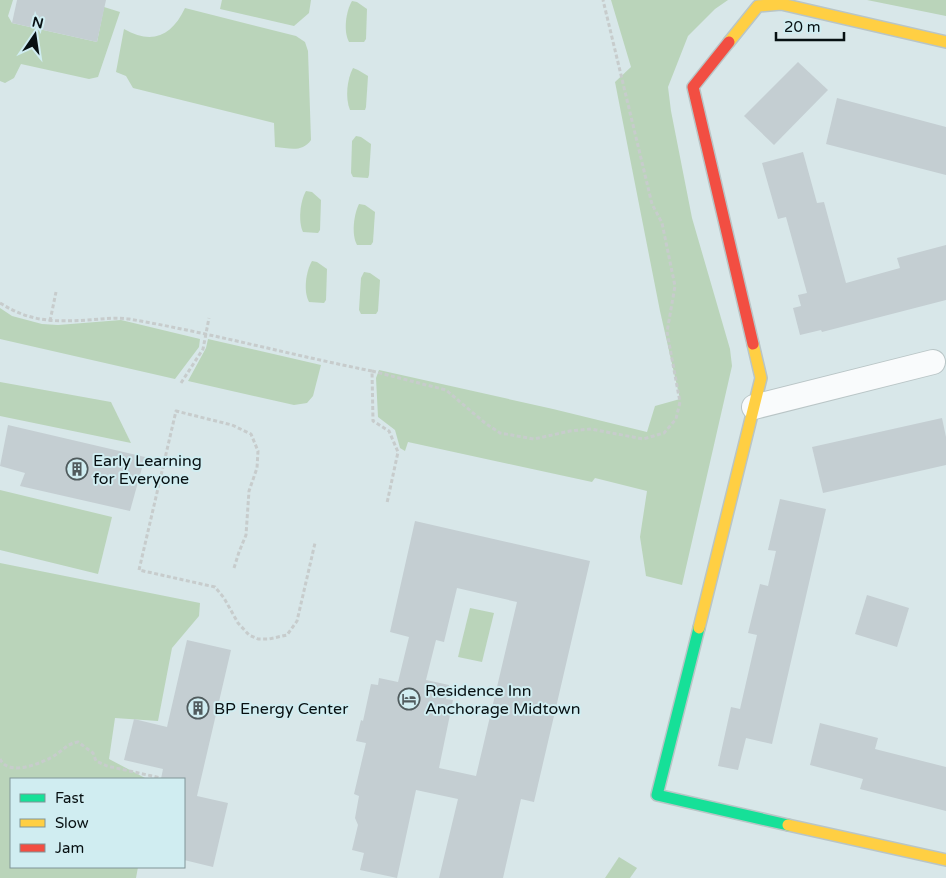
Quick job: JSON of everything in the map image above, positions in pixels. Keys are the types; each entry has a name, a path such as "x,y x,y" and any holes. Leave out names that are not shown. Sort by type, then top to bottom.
{"street":[{"path":"946,42 781,4 758,6 693,87 762,378 657,795 946,860"},
{"path":"754,407 932,362"}],"path":[{"path":"0,303 11,310 35,319 50,321 114,317 206,334 372,371 446,390 485,423 500,433 534,439 591,429 642,439 664,433 676,419 680,402 667,332 675,286 662,223 652,204 603,0"},
{"path":"50,321 56,292"},
{"path":"180,383 203,349 209,318"},
{"path":"372,371 372,421 389,431 398,452 387,503"},
{"path":"234,568 246,536 249,491 257,468 258,451 251,434 232,425 176,411 139,570 215,587 224,598 238,624 249,636 258,639 269,638 287,635 296,621 315,543"},
{"path":"0,758 2,763 9,767 22,768 34,765 57,754 68,744 78,742 93,753 96,761 107,766 161,778"}],"green space":[{"path":"0,0 13,0 8,16 12,23 97,42 104,7 120,12 98,77 89,79 21,64 14,78 5,83 0,81"},
{"path":"222,0 311,0 309,13 294,26 220,9"},
{"path":"611,0 728,0 715,9 688,36 668,87 692,218 730,349 732,366 682,585 646,576 640,537 647,491 595,478 592,482 408,442 405,451 400,448 395,430 378,417 376,378 379,370 647,432 655,406 680,399 660,311 615,82 631,67"},
{"path":"867,0 946,0 946,16"},
{"path":"352,1 367,9 366,39 364,42 349,42 347,37 346,21"},
{"path":"185,8 296,36 305,42 308,51 311,140 304,147 295,149 275,147 274,123 133,88 126,76 116,72 124,29 144,36 160,35 174,25"},
{"path":"353,68 368,76 365,110 350,110 348,105 347,89"},
{"path":"356,136 371,144 368,178 353,177 351,173 352,141"},
{"path":"306,191 312,192 321,200 320,230 318,233 303,232 301,228 300,212"},
{"path":"359,204 365,205 375,212 373,242 371,245 357,245 355,240 354,224"},
{"path":"312,261 327,269 326,300 324,303 309,302 307,297 306,281"},
{"path":"364,272 370,273 380,280 378,311 376,314 361,314 359,310 361,278"},
{"path":"0,308 12,316 42,324 58,325 121,320 200,339 199,347 175,379 0,339"},
{"path":"208,339 321,365 313,396 307,403 294,405 188,381 206,348"},
{"path":"0,382 111,402 131,443 0,416"},
{"path":"0,490 112,517 98,574 0,550"},
{"path":"0,563 200,603 199,616 172,648 158,721 115,718 109,759 145,778 10,778 10,868 138,868 136,878 0,878"},
{"path":"470,608 494,613 482,662 458,657"},
{"path":"619,857 637,868 630,878 605,878"}],"building":[{"path":"17,0 106,0 97,42 12,23"},
{"path":"798,62 828,90 774,145 744,116"},
{"path":"837,98 946,127 946,175 826,144"},
{"path":"803,152 817,203 824,202 846,283 900,268 897,258 946,245 946,300 822,332 821,330 800,335 793,308 801,306 798,295 807,293 786,217 778,219 762,163"},
{"path":"942,418 946,437 946,465 823,493 812,447"},
{"name":"Early Learning for Everyone","path":"8,425 145,457 130,511 20,486 25,473 0,466"},
{"path":"780,499 826,509 772,744 746,738 738,770 718,766 731,707 740,709 757,635 748,633 760,584 768,586 776,551 768,550"},
{"name":"Residence Inn Anchorage Midtown","path":"415,521 590,561 534,802 521,799 503,878 439,878 458,799 416,790 397,878 360,870 364,853 352,850 358,825 355,818 359,796 354,794 366,743 356,741 361,720 363,721 371,684 378,685 379,678 398,682 409,637 390,632","holes":["457,588 517,602 476,776 439,768 453,700 446,699 449,685 426,680 436,640 444,642"]},
{"path":"867,595 909,608 897,647 855,634"},
{"name":"BP Energy Center","path":"187,640 231,650 197,796 228,803 213,867 185,860 185,778 161,778 163,769 124,760 134,719 167,727"},
{"path":"820,723 878,738 875,749 946,767 946,811 860,789 863,779 810,765"}],"traffic: fast":[{"path":"699,628 657,795 788,825"}],"traffic: slow":[{"path":"729,42 758,6 781,4 946,42"},
{"path":"699,628 761,378 753,344"},
{"path":"788,825 946,860"}],"traffic: jam":[{"path":"729,42 693,87 753,344"}],"place":[{"name":"Early Learning for Everyone","path":"77,469"},
{"name":"Residence Inn Anchorage Midtown","path":"409,699"},
{"name":"BP Energy Center","path":"198,708"}]}
